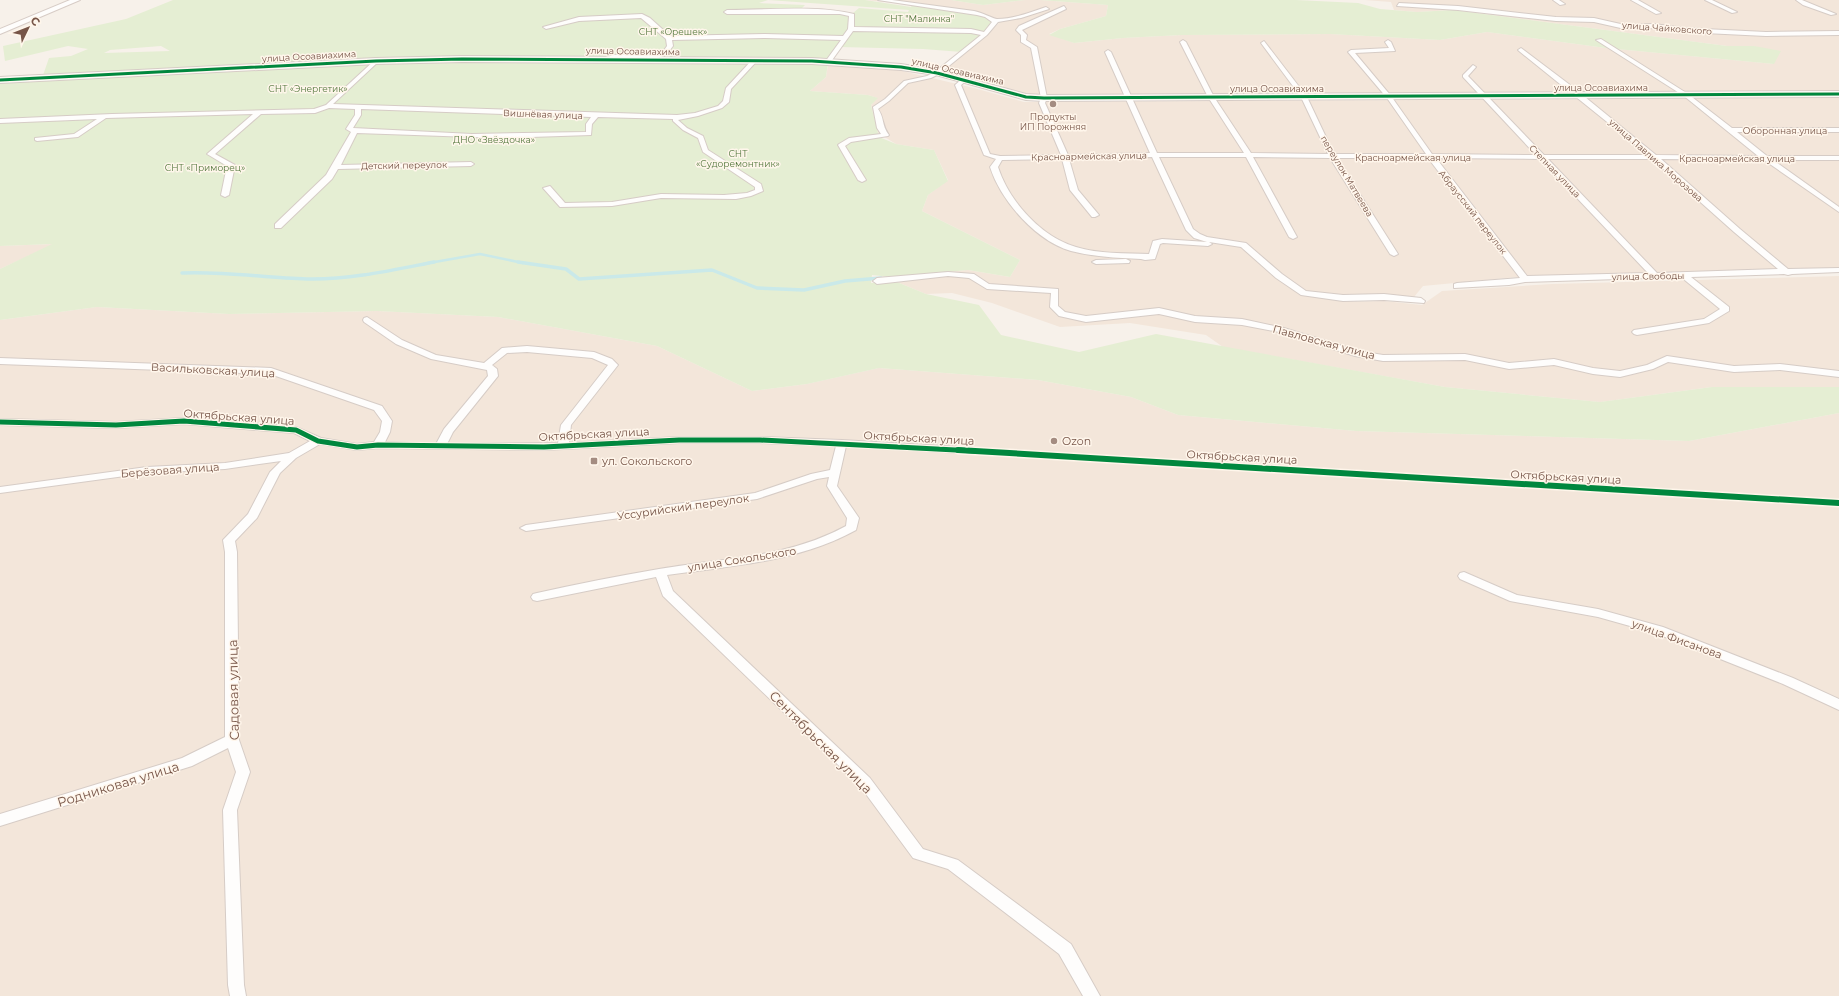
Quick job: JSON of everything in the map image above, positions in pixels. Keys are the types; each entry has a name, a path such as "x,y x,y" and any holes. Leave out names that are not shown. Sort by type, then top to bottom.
{"street":[{"path":"0,32 76,0"},
{"path":"881,0 982,14 993,19 994,21"},
{"path":"1556,0 1562,4"},
{"path":"1634,0 1658,13"},
{"path":"1708,0 1734,12"},
{"path":"1799,0 1805,4 1833,14"},
{"name":"улица Чайковского","path":"1399,5 1458,8 1544,18 1594,20 1633,28 1654,26 1684,30 1766,34 1839,33"},
{"path":"862,180 841,145 849,140 886,136 880,128 876,108 887,100 896,89 906,82 929,77 936,73 985,34 994,21 1019,17 1049,8 1064,8 1043,16 1019,30 1024,35 1023,41 1034,46 1044,98 1042,103 1065,156 1074,190 1095,215"},
{"path":"727,12 840,12 852,15 851,29 828,62"},
{"path":"546,27 579,19 642,16 646,17 654,26 669,38 765,36 845,38"},
{"path":"851,29 971,31 985,34"},
{"path":"607,59 612,57 657,56 664,54 670,46 669,38"},
{"path":"1599,40 1686,95 1767,159 1839,210"},
{"path":"1183,42 1211,97 1249,156 1293,237"},
{"name":"Абраусский переулок","path":"1388,42 1393,50 1351,52 1389,97 1431,157 1525,279"},
{"name":"переулок Матвеева","path":"1264,43 1304,97 1328,149 1394,254"},
{"name":"улица Павлика Морозова","path":"1521,50 1581,96 1655,158 1755,248 1788,273"},
{"path":"1108,52 1190,230 1197,236 1223,243 1243,245 1279,276 1304,293 1344,298 1384,297 1421,301"},
{"name":"улица Осоавиахима","path":"0,80 462,59 607,59 828,62 888,66 936,73 1026,97 1044,98 1839,94"},
{"name":"Вишнёвая улица","path":"328,106 596,116 678,117 704,113 720,107 726,102 728,89 754,61"},
{"path":"0,121 105,116 315,111 328,106 376,62"},
{"name":"Степная улица","path":"1474,67 1465,76 1655,276"},
{"name":"Красноармейская улица","path":"964,80 958,85 987,154 1000,158 1065,156 1540,156 1767,159 1839,158"},
{"path":"358,108 358,115 350,128 355,130 499,137 589,134 589,124 596,116"},
{"path":"225,195 232,165 210,154 260,112"},
{"path":"37,139 76,136 105,116"},
{"path":"547,188 563,205 582,206 614,204 647,197 728,196 752,194 758,191 758,186 705,151 701,137 679,125 675,120 678,117"},
{"path":"278,226 329,177 336,167 355,130"},
{"name":"Оборонная улица","path":"1730,130 1839,130"},
{"path":"1000,158 994,167 1010,200 1036,227 1051,238 1064,246 1086,252 1152,257"},
{"name":"Детский переулок","path":"336,167 471,164"},
{"path":"1152,257 1156,243 1162,241 1221,245 1223,243"},
{"path":"1096,262 1152,257"},
{"name":"улица Свободы","path":"1457,286 1509,282 1525,279 1788,273 1839,270"},
{"name":"Павловская улица","path":"876,281 948,274 972,276 987,286 1010,289 1056,291 1054,306 1062,314 1086,319 1159,311 1195,319 1242,322 1281,330 1358,354 1383,358 1465,357 1509,366 1554,362 1593,371 1620,374 1650,367 1667,359 1734,369 1780,367 1839,374"},
{"path":"1637,332 1706,321 1726,309 1684,275"},
{"path":"367,320 399,342 434,357 486,366 492,369 493,376 448,431 440,447"},
{"name":"Октябрьская улица","path":"486,366 505,350 527,349 594,355 609,361 613,365 566,425 563,446"},
{"name":"Васильковская улица","path":"0,361 271,371 378,408 387,421 385,432 378,445"},
{"name":"Октябрьская улица","path":"0,422 116,425 184,421 296,430 318,440 357,447 378,445 440,447 563,446 679,440 760,440 842,443 1839,503"},
{"name":"Садовая улица","path":"238,996 236,985 230,810 243,772 232,740 231,552 229,540 253,516 275,472 292,456 318,440"},
{"name":"улица Сокольского","path":"537,597 660,572 792,552 842,535 852,528 853,518 832,486 842,443"},
{"name":"Берёзовая улица","path":"0,490 147,470 172,470 225,466 292,456"},
{"name":"Уссурийский переулок","path":"526,528 756,496 815,476 836,472"},
{"name":"Сентябрьская улица","path":"660,572 667,593 864,782 918,854 953,864 1065,949 1092,996"},
{"name":"улица Фисанова","path":"1464,576 1514,598 1598,613 1659,630 1788,681 1839,705"},
{"name":"Родниковая улица","path":"0,820 187,762 232,740"}],"shaded area":[{"path":"866,0 951,0 983,5 1025,0 1040,0 1108,5 1106,16 1060,29 1049,34 1074,43 1123,38 1182,35 1330,34 1440,40 1487,32 1606,48 1774,64 1754,46 1727,46 1453,10 1417,12 1394,10 1391,2 1365,0 1839,0 1839,92 1035,96 1017,93 941,72 984,38 999,23 989,16 974,11"},
{"path":"828,65 898,70 974,88 1024,102 1839,98 1839,268 1517,277 1423,286 1414,297 1344,295 1343,302 1384,301 1422,305 1442,291 1552,284 1839,276 1839,387 1712,387 1600,402 1445,387 1223,347 1206,335 1130,323 1060,327 992,303 952,293 926,294 897,282 903,276 968,270 1010,277 1020,260 922,211 928,195 948,180 934,150 896,144 878,133 871,105 877,98 868,95 810,91 826,77"},
{"path":"54,244 0,269 0,246"},
{"path":"97,307 229,314 377,311 498,317 657,346 752,391 807,384 879,368 1038,380 1131,397 1178,415 1356,431 1689,441 1839,413 1839,996 0,996 0,320"}],"green space":[{"path":"173,0 768,0 865,0 911,7 912,5 982,14 995,22 985,34 962,52 923,49 839,47 828,62 826,77 810,91 868,95 878,98 871,105 879,137 896,144 934,150 948,181 928,195 922,211 1020,260 1010,277 968,270 891,277 872,275 871,283 897,282 926,294 979,305 1001,335 1079,352 1156,334 1445,387 1600,402 1712,387 1839,387 1839,413 1689,441 1356,431 1178,415 1131,397 1038,380 879,368 807,384 752,391 657,346 498,317 377,311 229,314 97,307 0,320 0,269 52,244 0,246 0,80 42,78 49,58 71,56 88,49 68,46 5,61 3,46 126,19","holes":["768,0 909,10 908,12 859,8 853,13 799,11 805,5 759,3","161,46 170,51 104,53 110,50"]},
{"path":"951,0 1025,0 983,5"},
{"path":"1040,0 1296,0 1358,3 1380,9 1417,12 1453,10 1727,46 1754,46 1781,51 1774,64 1606,48 1487,32 1440,40 1330,34 1182,35 1123,38 1074,43 1049,35 1060,29 1106,16 1108,5"}],"waterway":[{"path":"429,263 480,254 519,262"},
{"path":"182,273 213,273 323,279 371,274 434,262"},
{"path":"519,262 566,269 579,279 712,270 757,288 804,290 845,281 881,278"},
{"path":"519,262 523,263"}],"cycle path":[{"path":"0,80 376,61 462,59 812,61 901,67 937,73 1026,97 1044,98 1839,94"},
{"path":"0,422 116,425 184,421 296,430 318,441 357,447 378,445 440,447 544,447 679,440 760,440 842,443 1839,503"}],"place":[{"name":"Продукты ИП Порожняя","path":"1053,104"},
{"name":"Ozon","path":"1054,441"},
{"name":"ул. Сокольского","path":"594,461"}],"park label":[{"name":"СНТ \"Малинка\"","path":"919,18"},
{"name":"СНТ «Орешек»","path":"673,31"},
{"name":"СНТ «Энергетик»","path":"308,88"},
{"name":"ДНО «Звёздочка»","path":"494,139"},
{"name":"СНТ «Судоремонтник»","path":"738,158"},
{"name":"СНТ «Приморец»","path":"205,167"}]}
